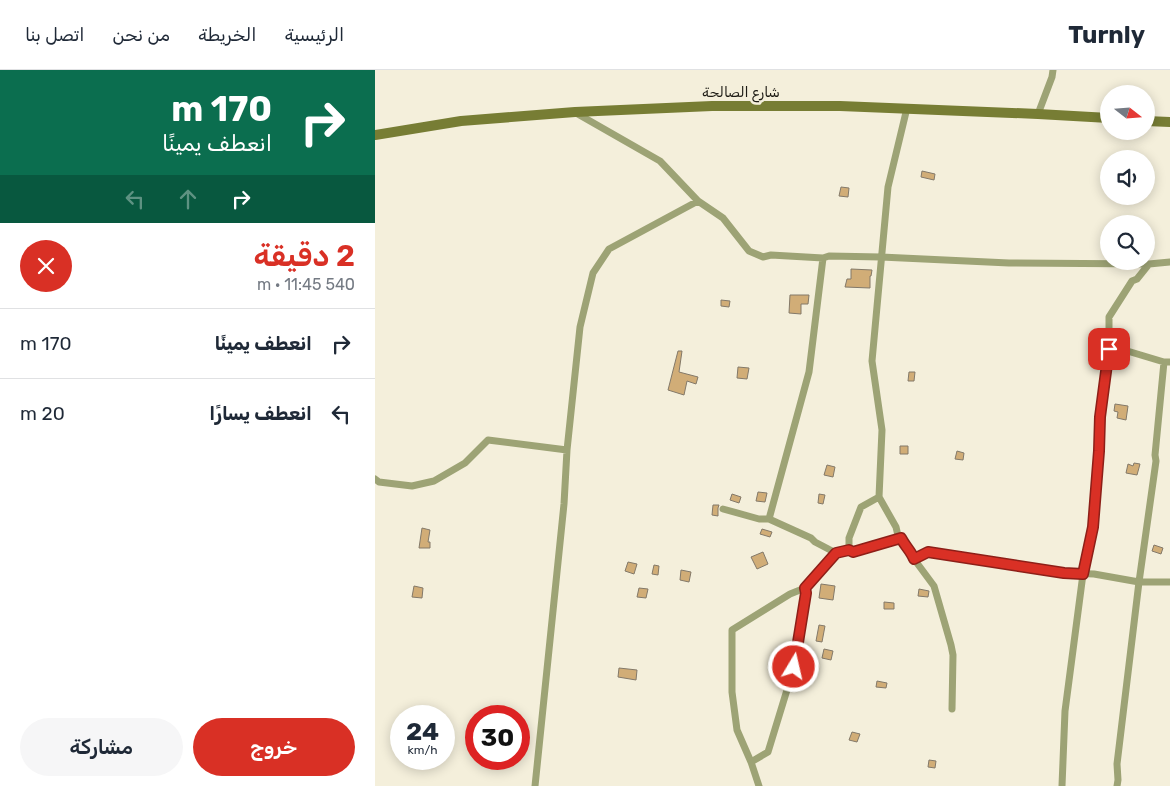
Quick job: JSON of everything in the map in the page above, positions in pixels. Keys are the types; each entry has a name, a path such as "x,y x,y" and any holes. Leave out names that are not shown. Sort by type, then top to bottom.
{"main road":[{"name":"شارع الصالحة","path":"375,135 461,121 575,112 711,106 840,106 1100,117"},
{"path":"1155,121 1170,122"}],"street":[{"path":"1038,114 1053,70"},
{"path":"907,108 888,187 872,361 882,430 879,497 896,527 900,539 935,586 953,655 952,709"},
{"path":"575,112 660,161 698,201 723,218 749,252 763,257 771,255 823,258 829,256 1100,263"},
{"path":"535,786 580,326 593,273 609,249 698,201"},
{"path":"769,519 809,372 823,258"},
{"path":"1155,263 1170,262"},
{"path":"1062,786 1065,711 1083,574 1093,527 1100,417 1109,349 1109,317 1132,281 1144,270"},
{"path":"1109,349 1125,350 1167,362 1117,764 1117,786"},
{"path":"375,479 379,482 412,486 434,481 465,462 489,440 567,450"},
{"path":"849,550 849,538 861,507 879,497"},
{"path":"723,509 759,519 769,519 811,538 836,553"},
{"path":"759,786 737,730 732,692 732,630 790,594 805,588 836,553 849,550 853,552 900,539"},
{"path":"914,559 928,552 1064,573 1094,574 1139,582 1170,582"},
{"path":"751,762 768,752 794,667 806,593 805,588"}],"building":[{"path":"922,171 935,174 934,180 921,177"},
{"path":"841,187 849,188 848,197 839,196"},
{"path":"851,269 872,270 870,288 845,287 847,279 851,279"},
{"path":"790,295 809,295 808,304 801,304 801,314 789,313"},
{"path":"721,300 730,301 729,307 721,306"},
{"path":"678,351 682,351 679,372 698,377 696,384 687,381 684,395 668,390"},
{"path":"738,367 749,368 747,379 737,378"},
{"path":"909,372 915,372 914,381 908,381"},
{"path":"1115,404 1128,406 1126,420 1117,418 1118,412 1114,411"},
{"path":"900,446 908,446 908,454 900,454"},
{"path":"957,451 964,453 963,460 955,459"},
{"path":"1134,463 1140,464 1137,475 1126,473 1128,464 1133,466"},
{"path":"827,465 835,467 833,477 824,475"},
{"path":"758,492 767,493 765,502 756,501"},
{"path":"732,494 741,497 739,503 730,500"},
{"path":"819,494 825,495 823,504 818,503"},
{"path":"713,505 719,505 718,516 712,515"},
{"path":"422,528 430,530 428,542 430,542 430,548 419,548"},
{"path":"762,529 772,532 770,537 760,534"},
{"path":"1154,545 1163,548 1161,554 1152,551"},
{"path":"763,552 768,564 757,569 751,557"},
{"path":"628,562 637,564 634,574 625,571"},
{"path":"654,565 659,566 658,575 652,574"},
{"path":"681,570 691,572 689,582 680,580"},
{"path":"821,584 835,586 833,600 819,598"},
{"path":"414,586 423,588 422,598 412,597"},
{"path":"639,588 648,589 646,598 637,597"},
{"path":"919,589 929,591 928,597 918,596"},
{"path":"884,602 894,603 894,609 884,609"},
{"path":"819,625 825,626 822,642 816,641"},
{"path":"824,649 833,651 831,660 822,658"},
{"path":"619,668 637,670 636,680 618,677"},
{"path":"877,681 887,683 886,688 876,687"},
{"path":"852,732 860,734 857,742 849,740"},
{"path":"929,760 936,761 935,768 928,767"}],"route":[{"path":"794,667 806,593 805,588 836,553 849,550 853,552 901,538 914,559 928,552 1064,573 1083,574 1093,527 1100,417 1109,349"}]}
